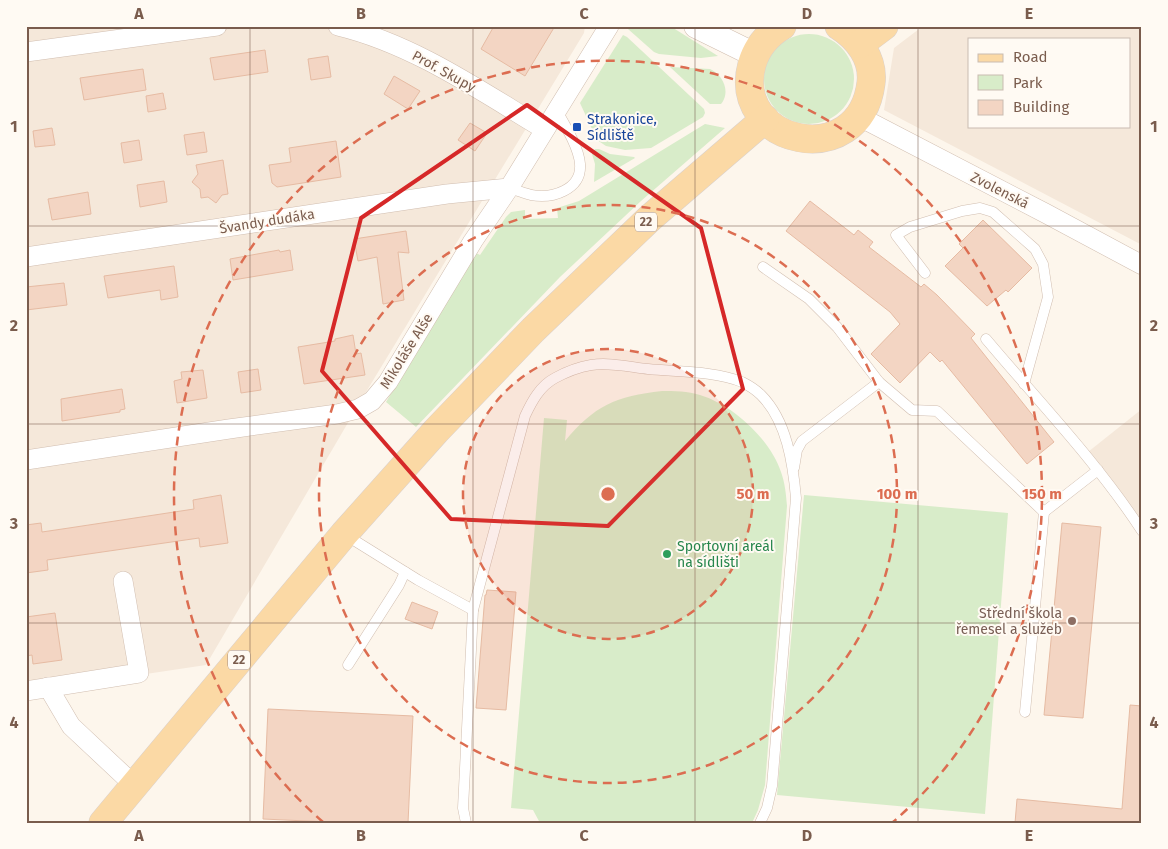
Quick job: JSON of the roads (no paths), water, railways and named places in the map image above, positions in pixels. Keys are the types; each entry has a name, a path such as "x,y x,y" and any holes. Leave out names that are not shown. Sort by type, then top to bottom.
{"main road":[{"path":"782,26 763,42 755,55 750,72 750,89 756,105 765,119 778,131 795,138 812,140 830,137 846,128 858,116 868,99 871,80 868,61 860,44 849,32 839,26"},
{"path":"860,44 884,26"},
{"name":"22","path":"103,823 344,534 436,430 533,330 650,218 765,119"}],"street":[{"path":"26,52 217,26"},
{"name":"Prof. Skupy","path":"338,26 360,31 408,51 544,129"},
{"name":"Mikoláše Alše","path":"26,460 337,414 358,409 372,401 381,392 473,241 509,188 609,26"},
{"path":"696,26 755,55"},
{"name":"Zvolenská","path":"858,116 1045,213 1142,266"},
{"name":"Švandy dudáka","path":"26,257 447,194 509,188"},
{"path":"26,691 139,673 123,581"},
{"path":"48,687 71,726 135,786"}],"lane":[{"path":"509,188 533,195 558,194 574,184 580,171 578,155 567,128 557,111"},
{"path":"925,273 896,235 910,227 962,211 980,208 993,212 1035,249 1043,264 1048,297 1024,384"},
{"path":"763,267 809,299 837,327 879,382 912,410 938,411 1044,512"},
{"path":"986,339 1098,470 1142,531"},
{"path":"466,823 463,808 473,610 525,416 536,394 553,378 571,370 592,365 719,376 744,383 761,395 775,413 782,430 794,474 796,498 768,823"},
{"path":"794,474 797,450 802,441 879,382"},
{"path":"1025,712 1044,512 1098,470"},
{"path":"344,534 405,572 473,610"},
{"path":"348,665 405,572"},
{"path":"760,823 767,808 772,786"}],"place":[{"name":"Strakonice, Sídliště","path":"577,127"},
{"name":"Sportovní areál na sídlišti","path":"667,554"},
{"name":"Střední škola řemesel a služeb","path":"1072,621"}]}
